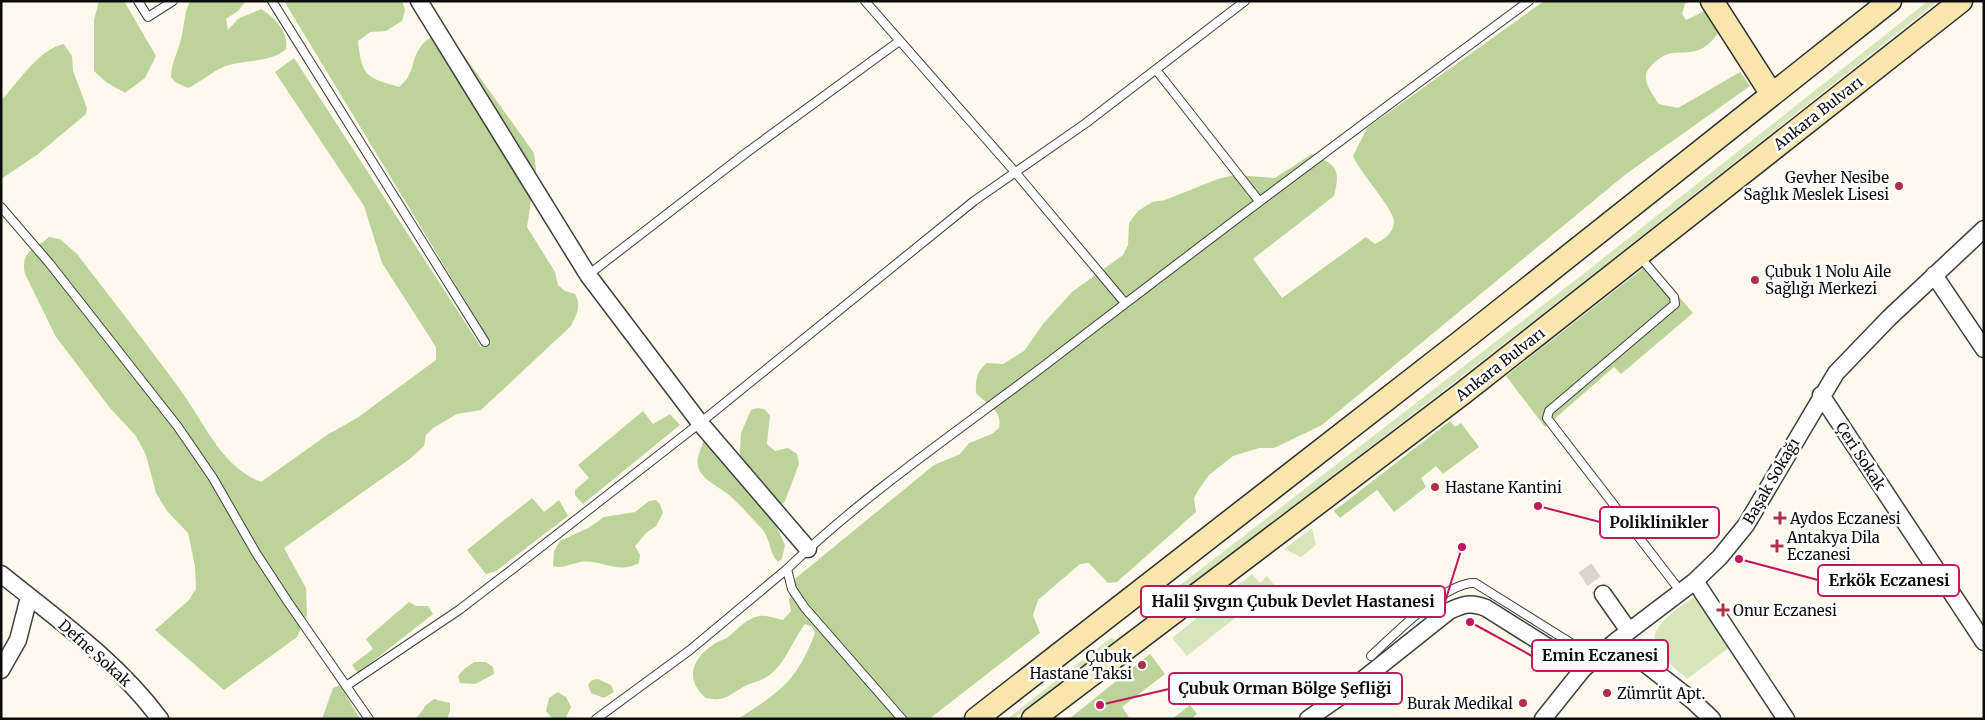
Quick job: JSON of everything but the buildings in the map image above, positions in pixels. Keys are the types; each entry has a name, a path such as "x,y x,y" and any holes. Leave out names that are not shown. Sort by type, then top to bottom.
{"main road":[{"path":"1712,1 1771,93"},
{"path":"976,719 1451,349 1771,93 1890,1"},
{"name":"Ankara Bulvarı","path":"1033,719 1463,393 1961,1"}],"street":[{"path":"419,1 588,275 700,423 808,549"},
{"name":"Başak Sokağı","path":"1543,719 1582,669 1695,581 1720,557 1746,525 1821,396 1841,368 1934,275 1984,229"},
{"path":"1934,275 1984,349"},
{"name":"Çeri Sokak","path":"1821,396 1984,642"},
{"name":"Defne Sokak","path":"1,574 85,640 132,686 160,719"},
{"path":"1695,581 1786,719"},
{"path":"1603,594 1622,636 1712,719"},
{"path":"1,670 18,640 29,597"},
{"path":"1308,719 1351,689 1449,611 1463,604 1474,603 1486,608 1582,669"}],"lane":[{"path":"138,1 148,17 173,1"},
{"path":"272,1 485,342"},
{"path":"865,1 898,42 1015,172 1125,303"},
{"path":"346,686 459,610 700,423 879,276 1015,172 1157,71 1245,1"},
{"path":"596,719 690,650 868,500 1259,201 1529,1"},
{"path":"588,275 746,153 898,42"},
{"path":"1157,71 1259,201"},
{"path":"1,207 50,264 178,427 230,505 256,553 369,719"},
{"path":"1638,255 1674,297 1675,304 1549,411 1548,418 1681,592"},
{"path":"787,569 792,589 805,608 902,719"},
{"path":"1371,656 1436,599 1465,582 1475,583 1595,658"}],"green space":[{"path":"99,1 124,1 156,56 145,78 125,93 106,82 94,71 94,20"},
{"path":"190,1 246,1 238,11 226,19 228,30 238,19 261,9 280,26 285,37 286,49 274,56 224,67 188,88 175,82 171,77 172,67 180,44 186,11"},
{"path":"284,1 402,1 405,10 402,21 386,31 370,32 358,41 361,62 368,74 379,81 399,87 405,82 411,71 415,56 422,45 445,29 534,153 536,169 527,227 555,272 558,285 565,291 575,294 578,306 571,326 481,410 457,414 433,428 426,435 424,446 411,458 284,548 306,588 307,615 297,637 224,690 155,630 189,600 196,589 195,566 188,533 167,511 156,493 146,455 136,436 110,408 56,337 25,274 24,266 26,256 49,237 60,239 77,254 179,388 224,454 247,475 261,482 327,435 357,418 436,360 436,347 382,263 364,206 275,72 294,58 481,347 491,343"},
{"path":"1544,1 1689,1 1685,4 1682,14 1686,20 1709,9 1721,29 1716,36 1700,50 1670,54 1657,60 1646,74 1649,89 1659,104 1678,108 1740,72 1750,86 1626,174 1322,425 1274,448 1259,448 1233,456 1209,475 1199,489 1194,498 1196,512 1117,582 1108,583 1089,563 1080,564 1038,600 1033,615 1040,633 929,719 738,719 776,693 794,674 815,633 812,627 805,624 782,662 770,675 747,685 731,695 718,699 706,698 699,691 693,677 694,670 700,656 706,650 728,637 747,621 755,617 766,616 783,620 791,611 789,600 796,578 934,465 960,454 969,443 992,434 999,428 1000,422 996,412 976,393 979,373 987,363 1003,364 1024,351 1043,324 1072,292 1123,255 1128,245 1129,223 1138,211 1152,202 1165,200 1218,179 1235,175 1275,178 1312,154 1327,161 1335,169 1336,173 1337,179 1334,196 1253,259 1282,298 1366,237 1375,244 1385,238 1394,226 1393,216 1389,209 1362,172 1353,156 1367,128"},
{"path":"1928,1 1938,1 1586,280 1167,604 1162,599 1577,279"},
{"path":"64,44 72,56 73,71 87,108 86,114 37,155 1,179 1,101 38,59 46,52"},
{"path":"1650,263 1693,313 1621,374 1614,367 1545,427 1506,376"},
{"path":"764,409 770,415 767,444 775,451 788,448 797,454 799,464 785,501 774,514 774,521 785,545 782,559 778,562 762,529 734,500 706,479 698,468 697,462 702,444 709,435 739,465 741,433 751,410"},
{"path":"643,411 653,424 670,414 680,425 583,504 575,495 575,490 589,478 578,465"},
{"path":"1450,421 1455,427 1461,423 1479,447 1443,474 1436,466 1421,478 1426,487 1394,512 1377,490 1340,518 1334,511"},
{"path":"532,498 544,512 559,500 568,516 496,571 486,574 467,550"},
{"path":"656,500 660,504 663,513 656,526 646,533 635,546 640,555 639,563 624,567 588,562 580,562 563,567 553,566 554,551 560,541 588,528 604,517 635,512 649,501"},
{"path":"1312,528 1316,545 1301,557 1284,549"},
{"path":"1252,574 1260,583 1267,576 1275,586 1187,656 1172,638"},
{"path":"1695,596 1730,647 1687,679 1663,656 1654,640 1660,625 1666,618"},
{"path":"409,602 416,606 428,606 433,614 358,673 352,665 373,649 366,639"},
{"path":"1112,637 1115,641 1014,719 1007,719"},
{"path":"1150,654 1165,674 1122,707 1130,719 1069,719"},
{"path":"474,662 486,662 493,667 494,674 475,684 460,683 458,676"},
{"path":"598,679 611,685 614,692 604,698 591,693 588,685 592,680"},
{"path":"340,685 360,719 322,719 333,688"},
{"path":"558,692 566,697 571,707 565,719 553,719 546,711 549,698"},
{"path":"434,699 450,703 447,719 416,719 426,705"},
{"path":"1190,705 1197,714 1191,719 1172,719"}],"tunnel":[{"path":"1585,568 1603,594"}],"place":[{"name":"Gevher Nesibe Sağlık Meslek Lisesi","path":"1899,186"},
{"name":"Çubuk 1 Nolu Aile Sağlığı Merkezi","path":"1755,280"},
{"name":"Hastane Kantini","path":"1435,487"},
{"name":"Poliklinikler","path":"1538,506"},
{"name":"Aydos Eczanesi","path":"1780,518"},
{"name":"Antakya Dila Eczanesi","path":"1777,546"},
{"name":"Halil Şıvgın Çubuk Devlet Hastanesi","path":"1462,547"},
{"name":"Erkök Eczanesi","path":"1739,559"},
{"name":"Onur Eczanesi","path":"1723,610"},
{"name":"Emin Eczanesi","path":"1470,622"},
{"name":"Çubuk Hastane Taksi","path":"1142,665"},
{"name":"Zümrüt Apt.","path":"1607,693"},
{"name":"Burak Medikal","path":"1523,703"},
{"name":"Çubuk Orman Bölge Şefliği","path":"1100,705"}]}
